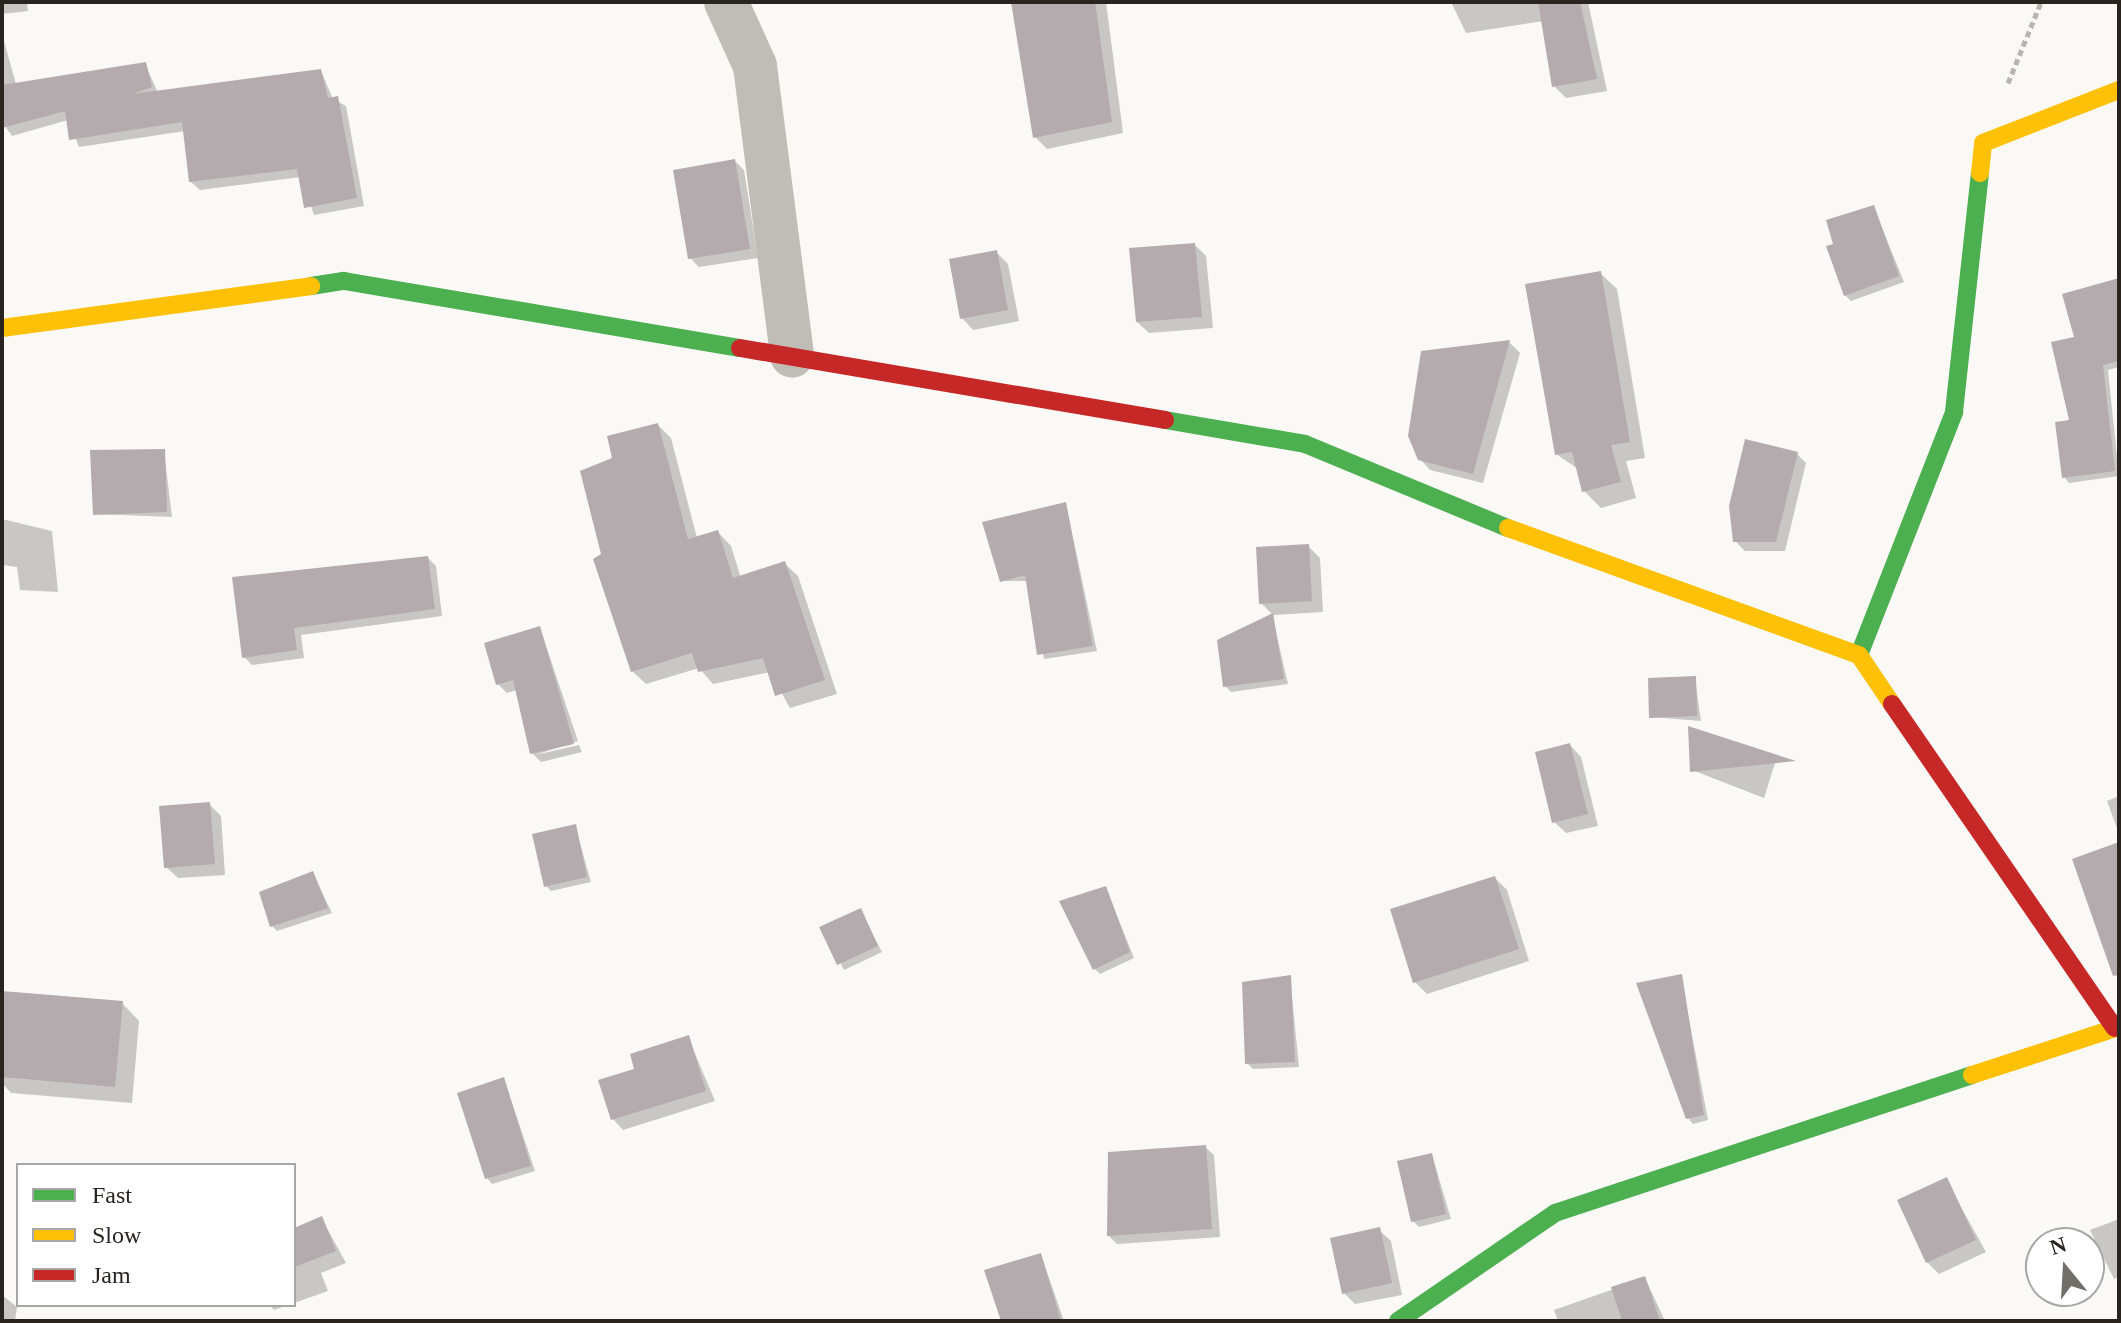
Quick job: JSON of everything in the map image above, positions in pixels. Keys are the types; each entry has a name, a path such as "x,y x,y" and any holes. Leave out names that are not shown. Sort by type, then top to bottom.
{"street":[{"path":"726,2 755,66 792,356"},
{"path":"1859,655 1954,412 1983,143 2119,90"},
{"path":"2,328 344,281 1305,444 1587,561 1859,655 2117,1028 1555,1213 1398,1321"}],"path":[{"path":"1983,143 2041,2"}],"building":[{"path":"1011,2 1095,2 1112,122 1033,138"},
{"path":"1538,2 1580,2 1597,79 1552,87"},
{"path":"146,62 152,87 132,94 321,69 328,98 338,96 357,198 304,208 297,169 189,182 182,122 69,140 65,111 2,128 2,85"},
{"path":"735,159 750,249 688,259 673,170"},
{"path":"1874,205 1899,276 1844,296 1826,246 1833,244 1826,220"},
{"path":"1195,243 1202,317 1136,322 1129,248"},
{"path":"997,250 1008,310 960,319 949,259"},
{"path":"1601,271 1630,442 1611,445 1621,482 1582,492 1572,452 1555,455 1525,284"},
{"path":"2119,278 2119,361 2103,365 2115,471 2062,478 2055,422 2069,420 2051,342 2074,337 2062,294"},
{"path":"1510,340 1473,474 1418,460 1408,436 1421,351"},
{"path":"658,423 688,539 718,530 733,578 785,561 825,680 775,696 763,658 698,672 692,653 631,672 593,559 601,554 580,471 612,458 607,436"},
{"path":"1745,439 1798,452 1776,542 1733,542 1729,506"},
{"path":"165,449 167,512 93,515 90,450"},
{"path":"1066,502 1093,646 1037,655 1025,575 1000,582 982,522"},
{"path":"1309,544 1312,601 1259,604 1256,547"},
{"path":"428,556 435,609 294,628 297,650 242,658 232,577"},
{"path":"1273,613 1284,679 1223,687 1217,640"},
{"path":"540,626 574,744 530,754 513,680 496,685 484,643"},
{"path":"1696,676 1697,716 1649,718 1648,678"},
{"path":"1688,726 1796,761 1690,772"},
{"path":"1570,743 1588,814 1552,823 1535,752"},
{"path":"210,802 215,864 164,868 159,806"},
{"path":"576,824 587,877 544,887 532,834"},
{"path":"2119,842 2119,975 2113,976 2072,859"},
{"path":"313,871 328,908 270,927 259,892"},
{"path":"1495,876 1519,949 1413,983 1390,909"},
{"path":"1106,886 1130,952 1093,970 1059,901"},
{"path":"861,908 878,946 837,965 819,927"},
{"path":"1682,974 1704,1115 1686,1119 1636,983"},
{"path":"1291,975 1295,1062 1245,1064 1242,982"},
{"path":"2,991 123,1001 115,1087 2,1077"},
{"path":"689,1035 706,1091 611,1120 598,1080 634,1069 630,1054"},
{"path":"504,1077 531,1166 485,1179 457,1093"},
{"path":"1206,1145 1212,1229 1107,1236 1108,1152"},
{"path":"1432,1153 1446,1214 1411,1222 1397,1161"},
{"path":"1947,1177 1976,1240 1926,1263 1897,1200"},
{"path":"322,1216 336,1251 296,1266 296,1227"},
{"path":"1380,1227 1392,1283 1342,1294 1330,1238"},
{"path":"1041,1253 1061,1321 1001,1321 984,1270"},
{"path":"1645,1276 1660,1321 1622,1321 1611,1287"}],"traffic: fast":[{"path":"1859,655 1954,412 1980,173"},
{"path":"311,286 344,281 740,348"},
{"path":"1165,420 1305,444 1508,528"},
{"path":"1398,1321 1555,1213 1972,1075"}],"traffic: slow":[{"path":"1980,173 1983,143 2119,90"},
{"path":"2,328 311,286"},
{"path":"1508,528 1859,655 1892,704"},
{"path":"1972,1075 2119,1027"}],"traffic: jam":[{"path":"740,348 1165,420"},
{"path":"1892,704 2115,1028"}]}
